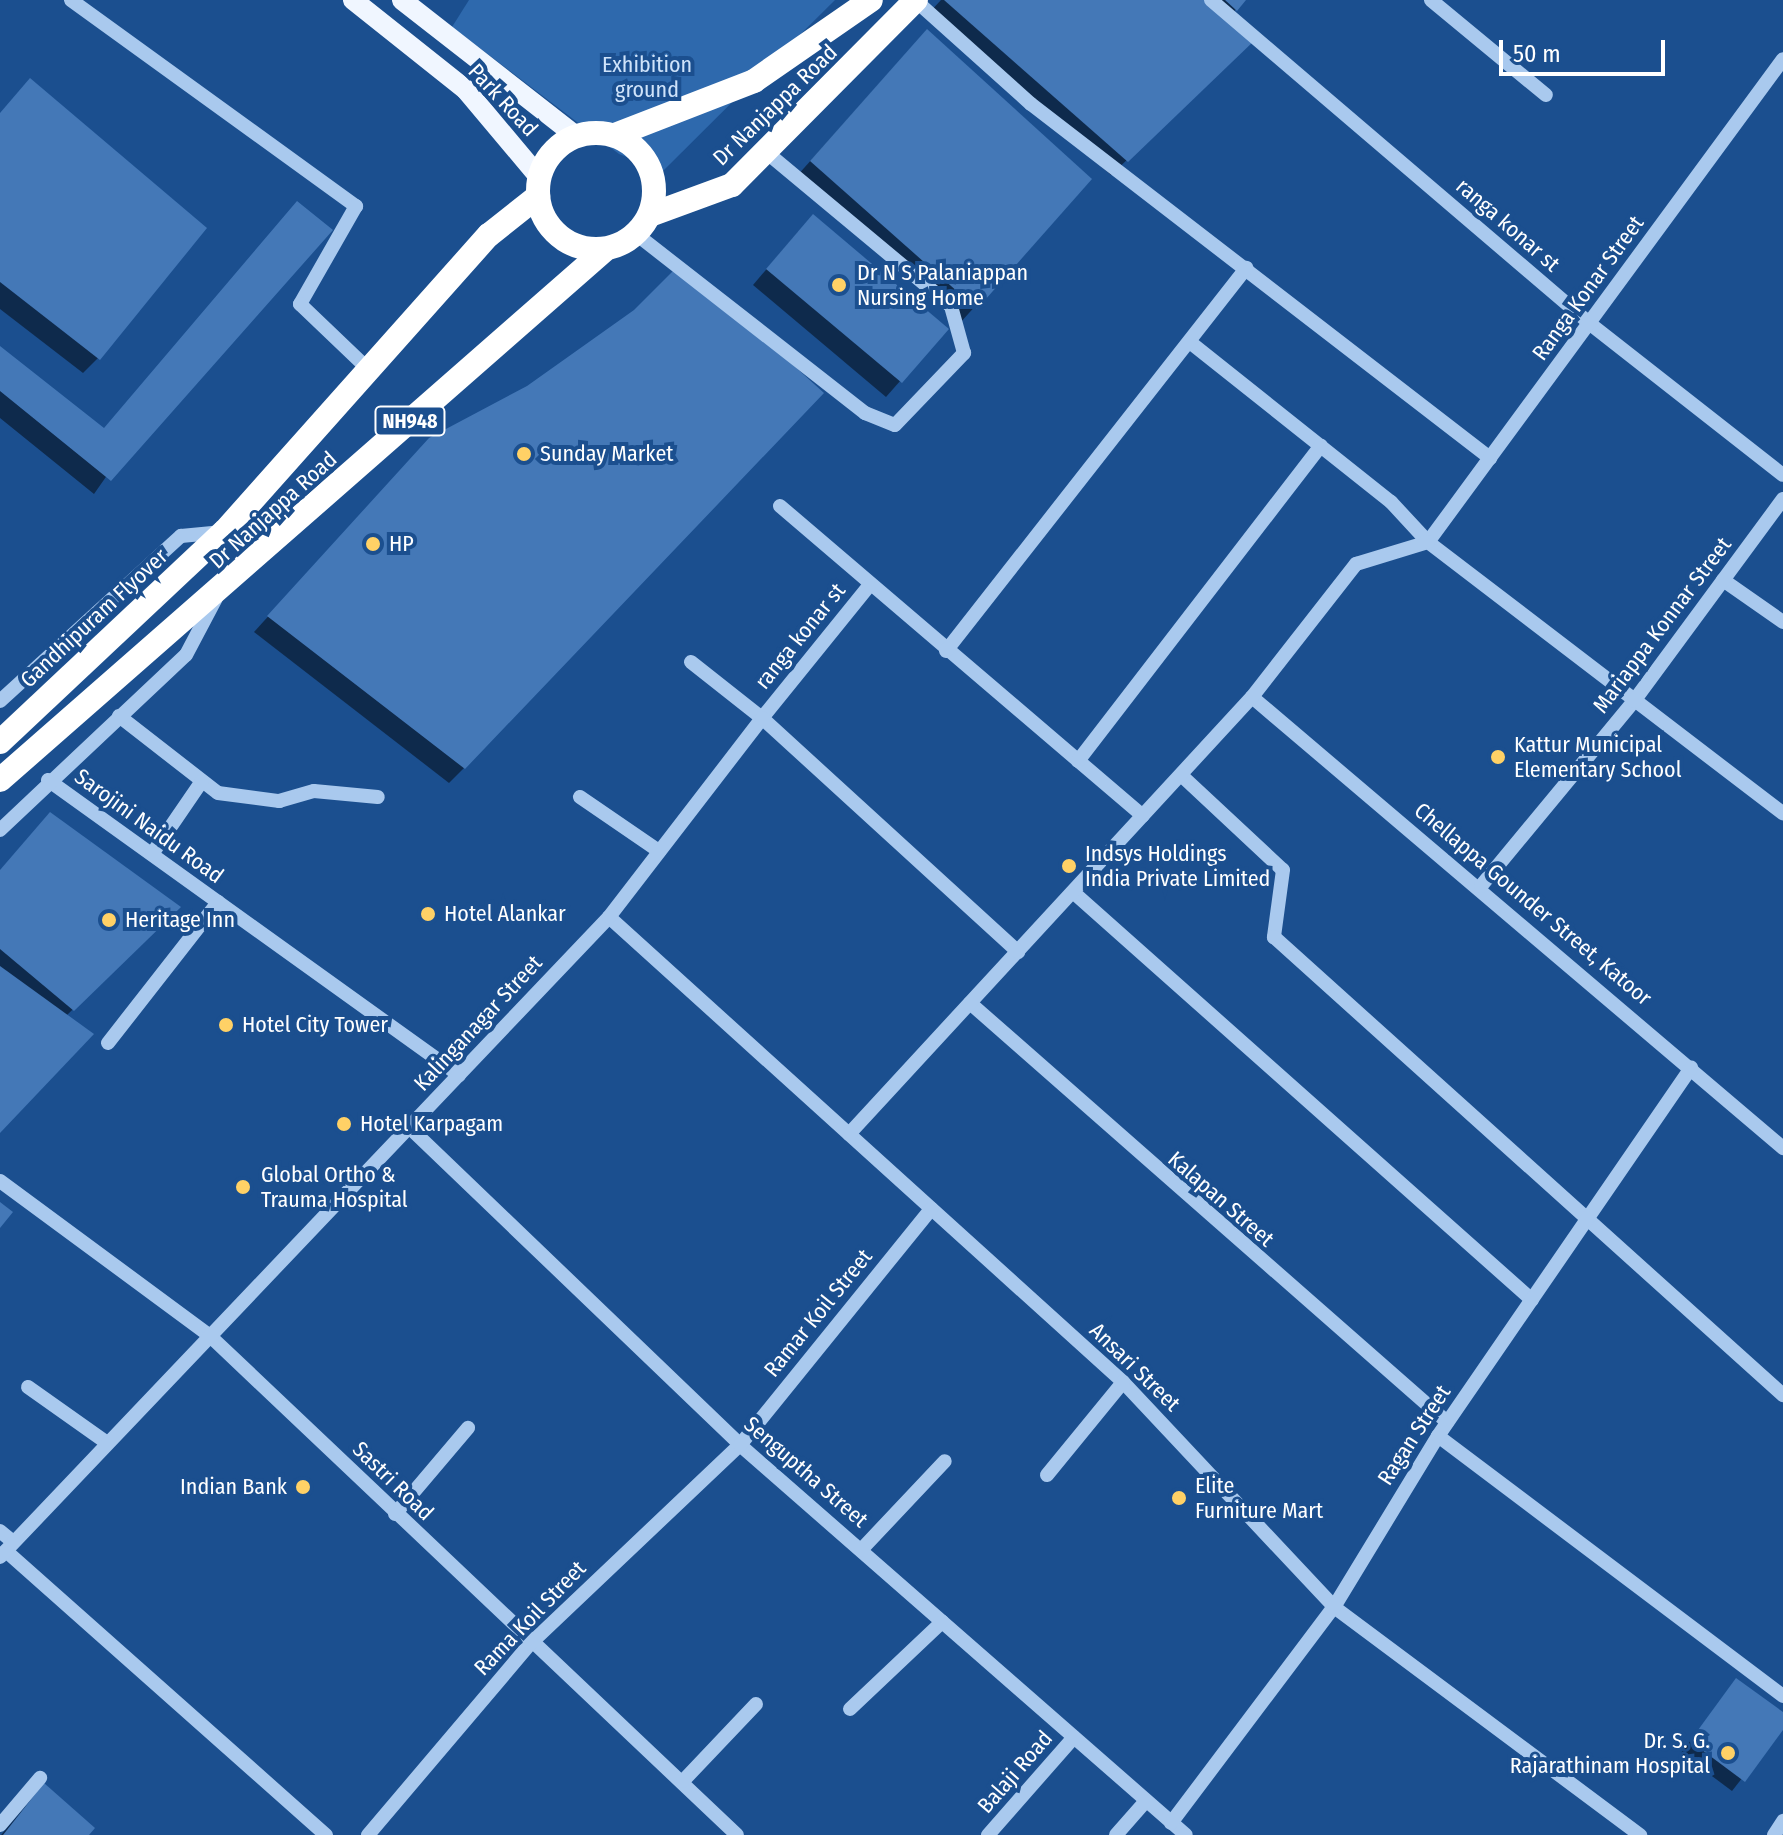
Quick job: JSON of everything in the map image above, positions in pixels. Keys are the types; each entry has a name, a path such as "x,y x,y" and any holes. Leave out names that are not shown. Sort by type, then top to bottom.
{"highway":[{"name":"Dr Nanjappa Road","path":"615,135 754,81 871,0"},
{"name":"Dr Nanjappa Road","path":"643,225 732,185 915,0"},
{"path":"576,136 615,135 650,168 643,225"},
{"name":"NH948","path":"538,186 553,152 576,136"},
{"name":"Dr Nanjappa Road","path":"224,532 489,235 538,186"},
{"path":"538,186 548,223 568,243 606,249"},
{"name":"NH948","path":"606,249 643,225"},
{"name":"Dr Nanjappa Road","path":"217,596 606,249"},
{"name":"Gandhipuram Flyover","path":"0,742 224,532"},
{"name":"NH948","path":"0,780 154,640 217,596"}],"main road":[{"name":"Park Road","path":"353,0 466,90 538,186"},
{"path":"402,0 576,136"}],"street":[{"path":"71,0 356,206 300,304 370,371"},
{"path":"915,0 1031,104 1490,458"},
{"name":"ranga konar st","path":"1211,0 1589,323 1783,475"},
{"path":"1431,0 1546,95"},
{"name":"Ranga Konar Street","path":"1428,542 1783,59"},
{"path":"643,225 865,413 895,425 964,353 951,306 766,152"},
{"path":"946,651 1191,343 1246,268"},
{"path":"1191,343 1321,446 1428,542 1783,813"},
{"path":"1078,761 1321,446"},
{"name":"Mariappa Konnar Street","path":"1481,886 1634,701 1783,499"},
{"path":"780,506 869,586"},
{"name":"Dr Nanjappa Road","path":"0,701 181,536 224,532"},
{"path":"849,1134 1252,697 1356,564 1428,542"},
{"path":"1723,580 1783,622"},
{"name":"ranga konar st","path":"762,718 869,586 1143,816"},
{"name":"Dr Nanjappa Road","path":"0,830 48,780 186,655 217,596"},
{"path":"691,662 762,718 1018,952"},
{"name":"Chellappa Gounder Street, Katoor","path":"1252,697 1481,886 1783,1148"},
{"path":"119,716 218,793 279,801 314,791 378,797"},
{"name":"Kalinganagar Street","path":"6,1550 609,917 762,718"},
{"path":"1181,775 1283,870 1274,937 1586,1221 1783,1395"},
{"name":"Sarojini Naidu Road","path":"48,780 459,1075"},
{"path":"152,854 202,781"},
{"path":"580,797 659,851"},
{"path":"1073,892 1532,1300"},
{"path":"108,1043 218,902"},
{"name":"Ansari Street","path":"609,917 1123,1382 1334,1607 1640,1835"},
{"name":"Kalapan Street","path":"970,1003 1447,1422"},
{"name":"Ragan Street","path":"1171,1823 1334,1607 1447,1422 1691,1068"},
{"name":"Senguptha Street","path":"410,1128 740,1445 1186,1835"},
{"name":"Sastri Road","path":"0,1181 209,1335 530,1644 683,1781 737,1835"},
{"name":"Ramar Koil Street","path":"740,1445 931,1209"},
{"path":"1047,1475 1123,1382"},
{"path":"28,1387 107,1443"},
{"path":"395,1514 468,1428"},
{"path":"1438,1436 1783,1696"},
{"name":"Rama Koil Street","path":"368,1835 530,1644 740,1445"},
{"path":"861,1550 945,1461"},
{"path":"0,1531 6,1550 326,1835"},
{"path":"850,1709 942,1622"},
{"path":"683,1781 756,1704"},
{"name":"Balaji Road","path":"988,1835 1074,1737"},
{"path":"0,1825 40,1778"},
{"path":"1116,1835 1146,1801"},
{"path":"1774,1835 1783,1821"}],"green space":[{"name":"Exhibition ground","path":"469,0 835,0 663,171 619,154 452,27"}],"building":[{"path":"944,0 1211,0 1256,39 1128,162"},
{"path":"1225,0 1246,0 1237,11"},
{"path":"927,29 1092,179 977,309 810,161"},
{"path":"30,78 207,228 100,360 0,282 0,113"},
{"path":"297,201 333,230 111,481 0,391 0,346 104,428"},
{"path":"813,214 949,329 902,383 766,269"},
{"path":"681,263 824,393 465,769 267,616 429,438 527,386 634,310"},
{"path":"50,812 181,907 74,1011 0,949 0,870"},
{"path":"0,966 94,1034 0,1133"},
{"path":"0,1202 13,1212 0,1228"},
{"path":"1736,1678 1783,1712 1783,1730 1745,1782 1690,1741"},
{"path":"44,1783 95,1828 89,1835 3,1835"}],"place":[{"name":"Dr N S Palaniappan Nursing Home","path":"839,285"},
{"name":"Sunday Market","path":"524,454"},
{"name":"HP","path":"373,544"},
{"name":"Kattur Municipal Elementary School","path":"1498,757"},
{"name":"Indsys Holdings India Private Limited","path":"1069,866"},
{"name":"Hotel Alankar","path":"428,914"},
{"name":"Heritage Inn","path":"109,920"},
{"name":"Hotel City Tower","path":"226,1025"},
{"name":"Hotel Karpagam","path":"344,1124"},
{"name":"Global Ortho & Trauma Hospital","path":"243,1187"},
{"name":"Indian Bank","path":"303,1487"},
{"name":"Elite Furniture Mart","path":"1179,1498"},
{"name":"Dr. S. G. Rajarathinam Hospital","path":"1728,1753"}]}
